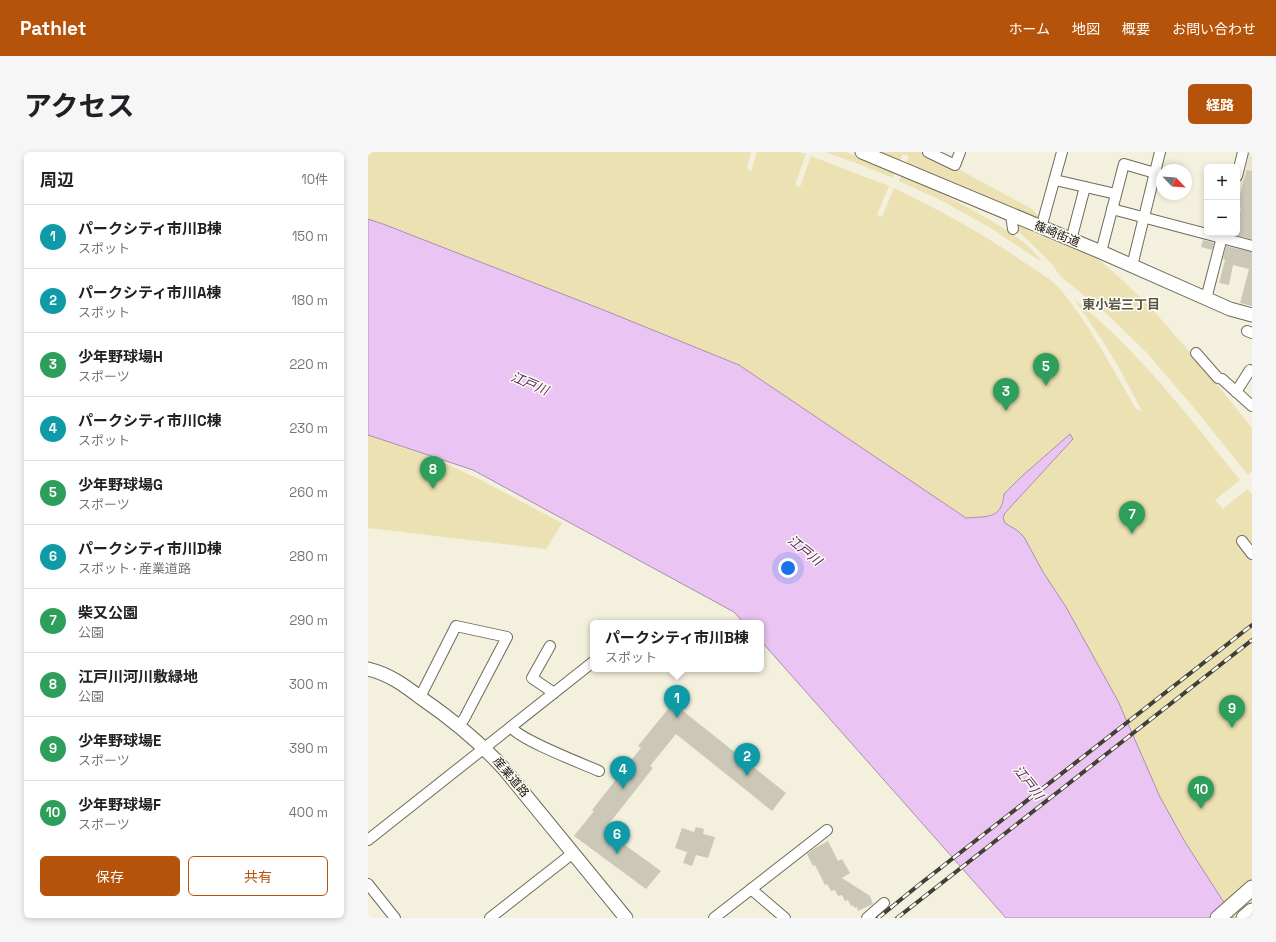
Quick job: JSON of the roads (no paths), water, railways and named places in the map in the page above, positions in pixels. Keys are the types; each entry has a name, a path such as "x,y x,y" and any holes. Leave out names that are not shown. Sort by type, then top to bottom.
{"highway":[{"path":"1218,918 1252,888"},
{"path":"1244,918 1252,911"}],"main road":[{"name":"篠崎街道","path":"862,152 873,155 1041,228 1101,252 1230,310 1252,315"},
{"name":"産業道路","path":"368,669 398,680 458,724 485,748 505,770 626,918"}],"street":[{"path":"928,152 955,165 960,152"},
{"path":"1041,228 1062,152"},
{"path":"1158,164 1160,152"},
{"path":"1240,164 1243,152"},
{"path":"1101,252 1124,164 1156,173 1132,266"},
{"path":"1055,180 1116,194"},
{"path":"1071,240 1085,187"},
{"path":"1112,209 1204,231"},
{"path":"1011,215 1013,229"},
{"path":"1206,299 1222,236"},
{"path":"1225,236 1252,246"},
{"path":"1196,353 1218,378 1222,379 1252,406"},
{"path":"1236,392 1250,370"},
{"path":"1242,541 1252,554"},
{"path":"420,697 456,626 507,637 464,719 458,724"},
{"path":"550,646 532,678 554,693"},
{"path":"368,840 590,664"},
{"path":"514,725 514,731 535,743 599,771"},
{"path":"714,918 827,830"},
{"path":"490,918 573,853"},
{"path":"368,884 395,918"},
{"path":"751,889 785,918"},
{"path":"867,918 884,903"}],"water":[{"name":"江戸川","path":"368,219 606,311 739,365 966,518 992,515 996,512 1003,502 1004,494 1070,434 1073,439 1005,513 1003,518 1005,523 1018,531 1024,537 1043,572 1066,607 1118,701 1160,797 1185,842 1234,918 1006,918 764,644 764,620 741,620 734,612 473,470 368,435"}],"railway":[{"path":"878,918 1252,625"},
{"path":"897,918 1252,640"}],"place":[{"name":"少年野球場G","path":"1046,386"},
{"name":"少年野球場H","path":"1006,411"},
{"name":"江戸川河川敷緑地","path":"433,489"},
{"name":"柴又公園","path":"1132,534"},
{"name":"パークシティ市川B棟","path":"677,718"},
{"name":"少年野球場E","path":"1232,728"},
{"name":"パークシティ市川A棟","path":"747,776"},
{"name":"パークシティ市川C棟","path":"623,789"},
{"name":"少年野球場F","path":"1201,809"},
{"name":"パークシティ市川D棟","path":"617,854"}],"district":[{"name":"東小岩三丁目","path":"1121,304"}]}
